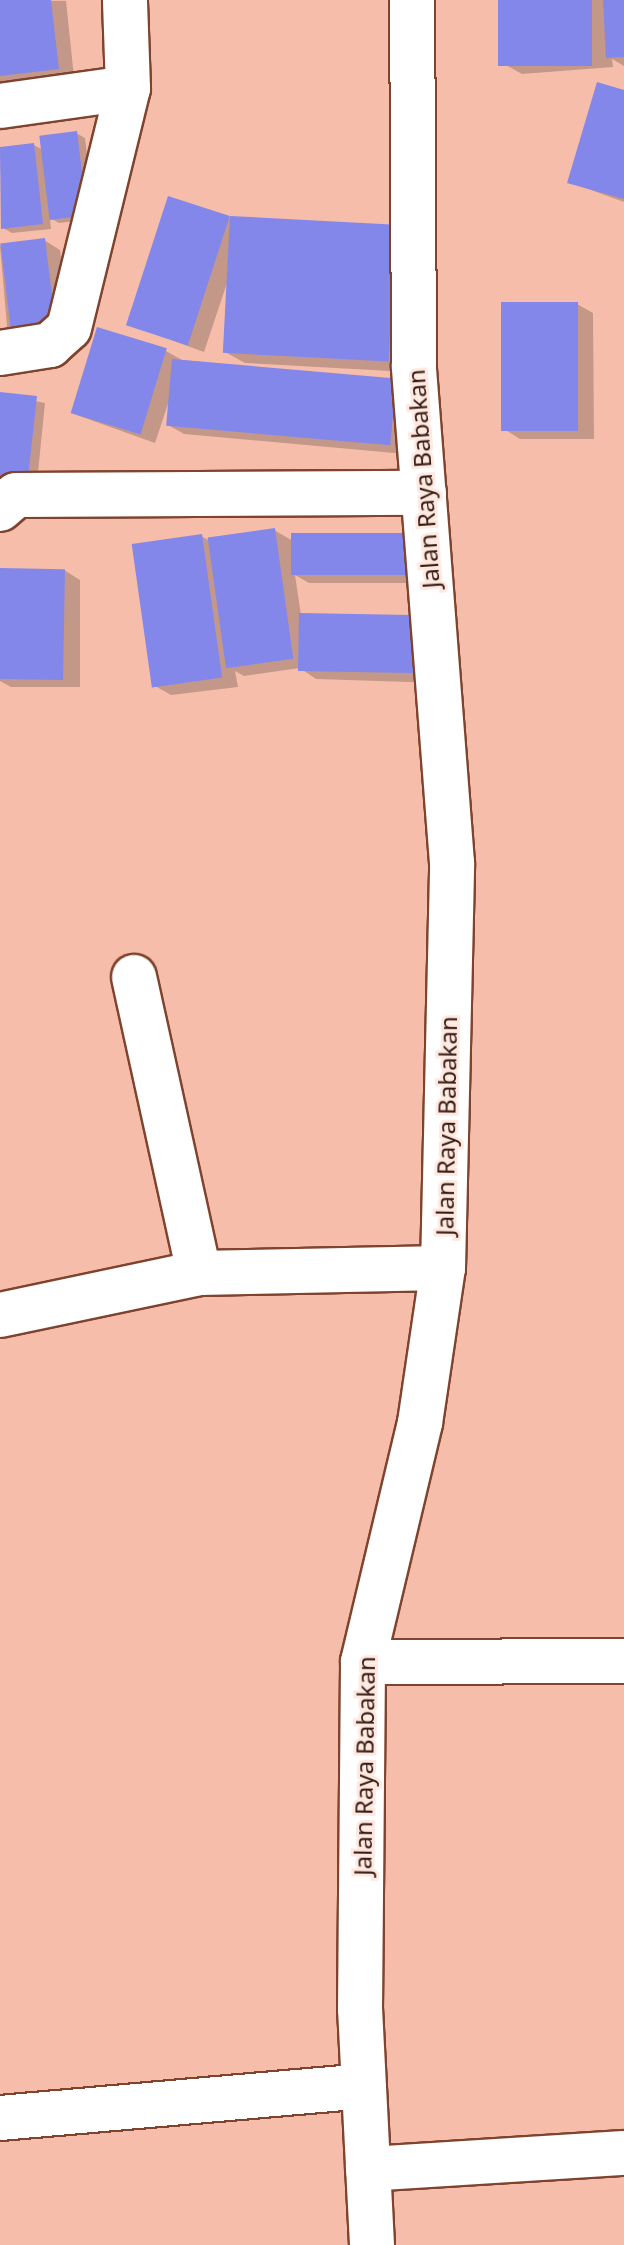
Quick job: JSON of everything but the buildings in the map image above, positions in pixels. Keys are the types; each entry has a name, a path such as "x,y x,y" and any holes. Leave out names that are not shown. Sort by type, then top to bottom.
{"street":[{"path":"0,353 50,345 69,328 128,88 125,0"},
{"name":"Jalan Raya Babakan","path":"372,2245 364,2086 363,1662 420,1423 443,1268 452,863 414,365 412,0"},
{"path":"0,106 128,88"},
{"path":"0,509 16,495 424,493"},
{"path":"134,977 199,1273"},
{"path":"0,1315 199,1273 443,1268"},
{"path":"363,1662 624,1661"},
{"path":"0,2118 364,2086"},
{"path":"368,2169 624,2153"}]}
